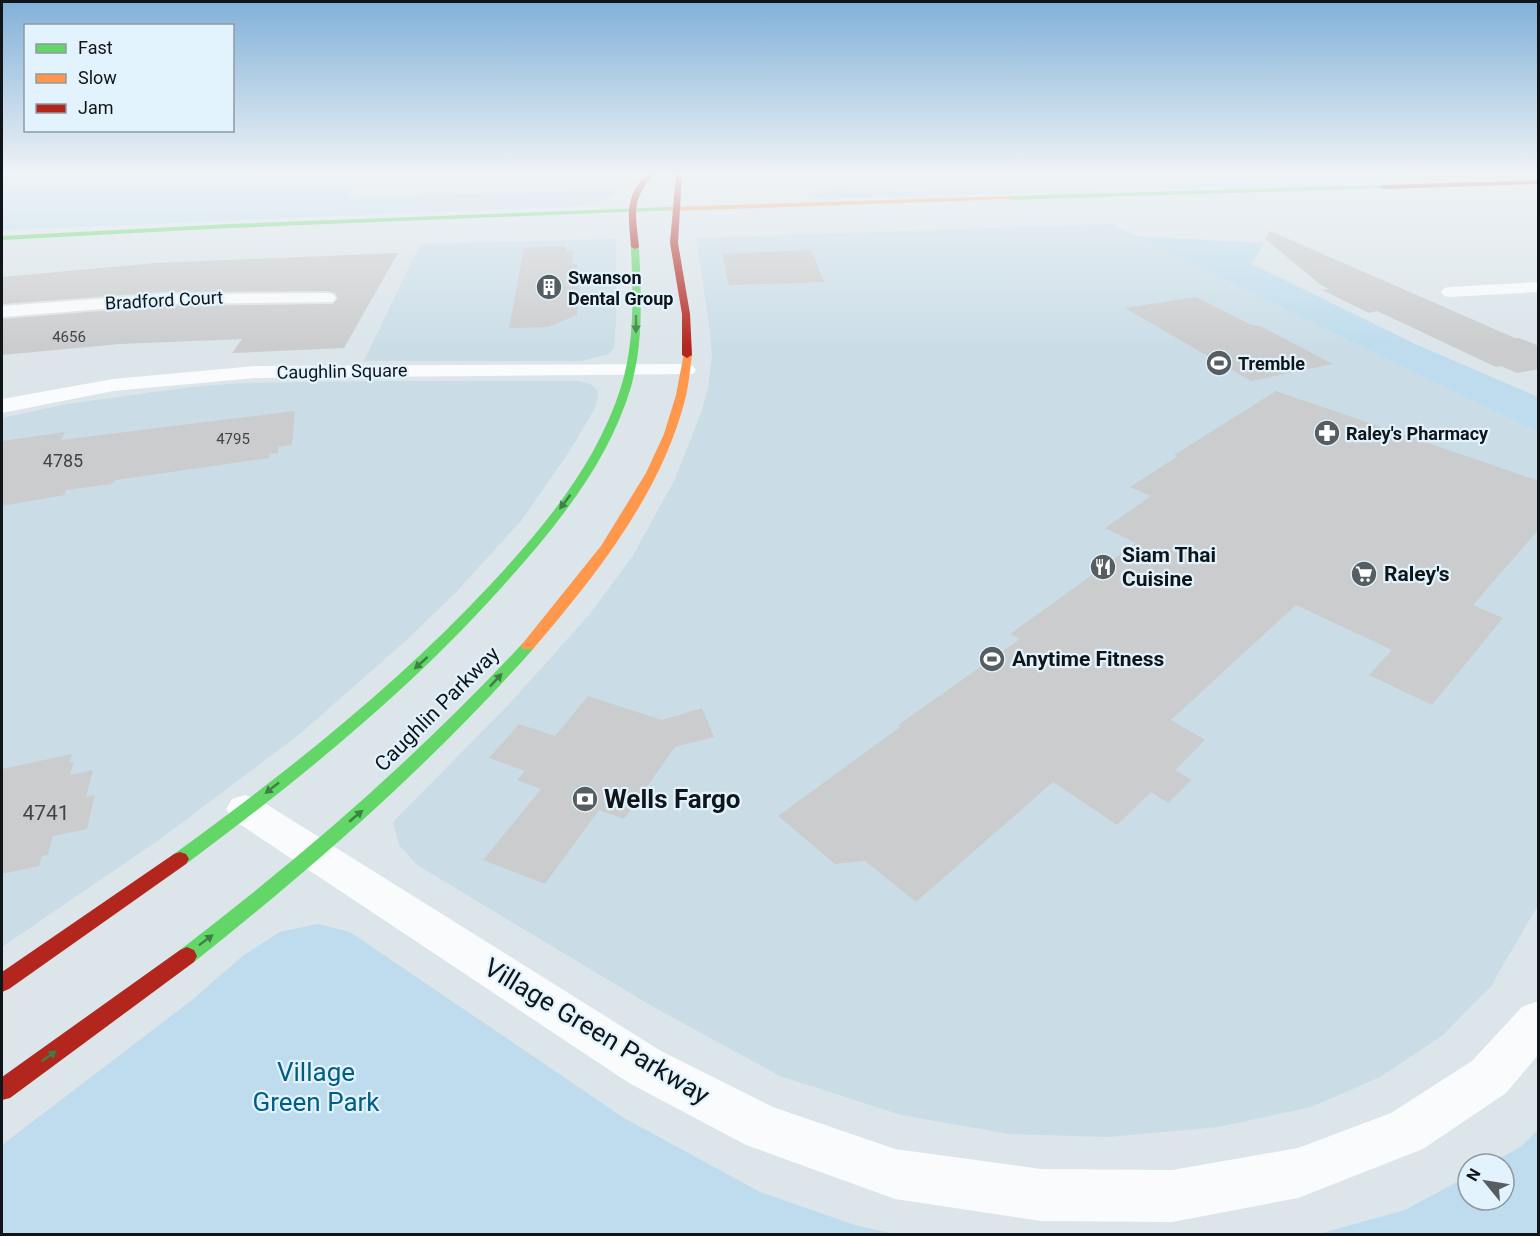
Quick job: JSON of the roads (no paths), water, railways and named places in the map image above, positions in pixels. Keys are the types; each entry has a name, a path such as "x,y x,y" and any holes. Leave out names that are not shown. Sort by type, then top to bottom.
{"main road":[{"path":"2,238 120,232"},
{"path":"2,247 335,232"},
{"name":"Caughlin Parkway","path":"2,983 134,893 363,716 431,654 491,592 539,537 600,451 630,370 636,330 633,232"},
{"name":"Caughlin Parkway","path":"2,1090 236,918 375,800 479,698 538,635 596,563 633,505 674,421 689,349 687,314 674,251 675,232"}],"street":[{"path":"1450,292 1539,287"},
{"path":"1515,289 1539,304"},
{"name":"Bradford Court","path":"2,312 163,299 327,298"},
{"name":"Caughlin Square","path":"2,406 113,385 255,372 686,370"},
{"name":"Village Green Parkway","path":"244,809 645,1067 763,1128 895,1174 1041,1195 1172,1196 1298,1173 1406,1132 1489,1077 1539,1022"}],"place":[{"name":"Swanson Dental Group","path":"549,287"},
{"name":"Tremble","path":"1219,363"},
{"name":"Raley's Pharmacy","path":"1327,433"},
{"name":"Siam Thai Cuisine","path":"1103,567"},
{"name":"Raley's","path":"1364,574"},
{"name":"Anytime Fitness","path":"992,659"},
{"name":"Wells Fargo","path":"585,799"}],"park label":[{"name":"Village Green Park","path":"316,1087"}]}
